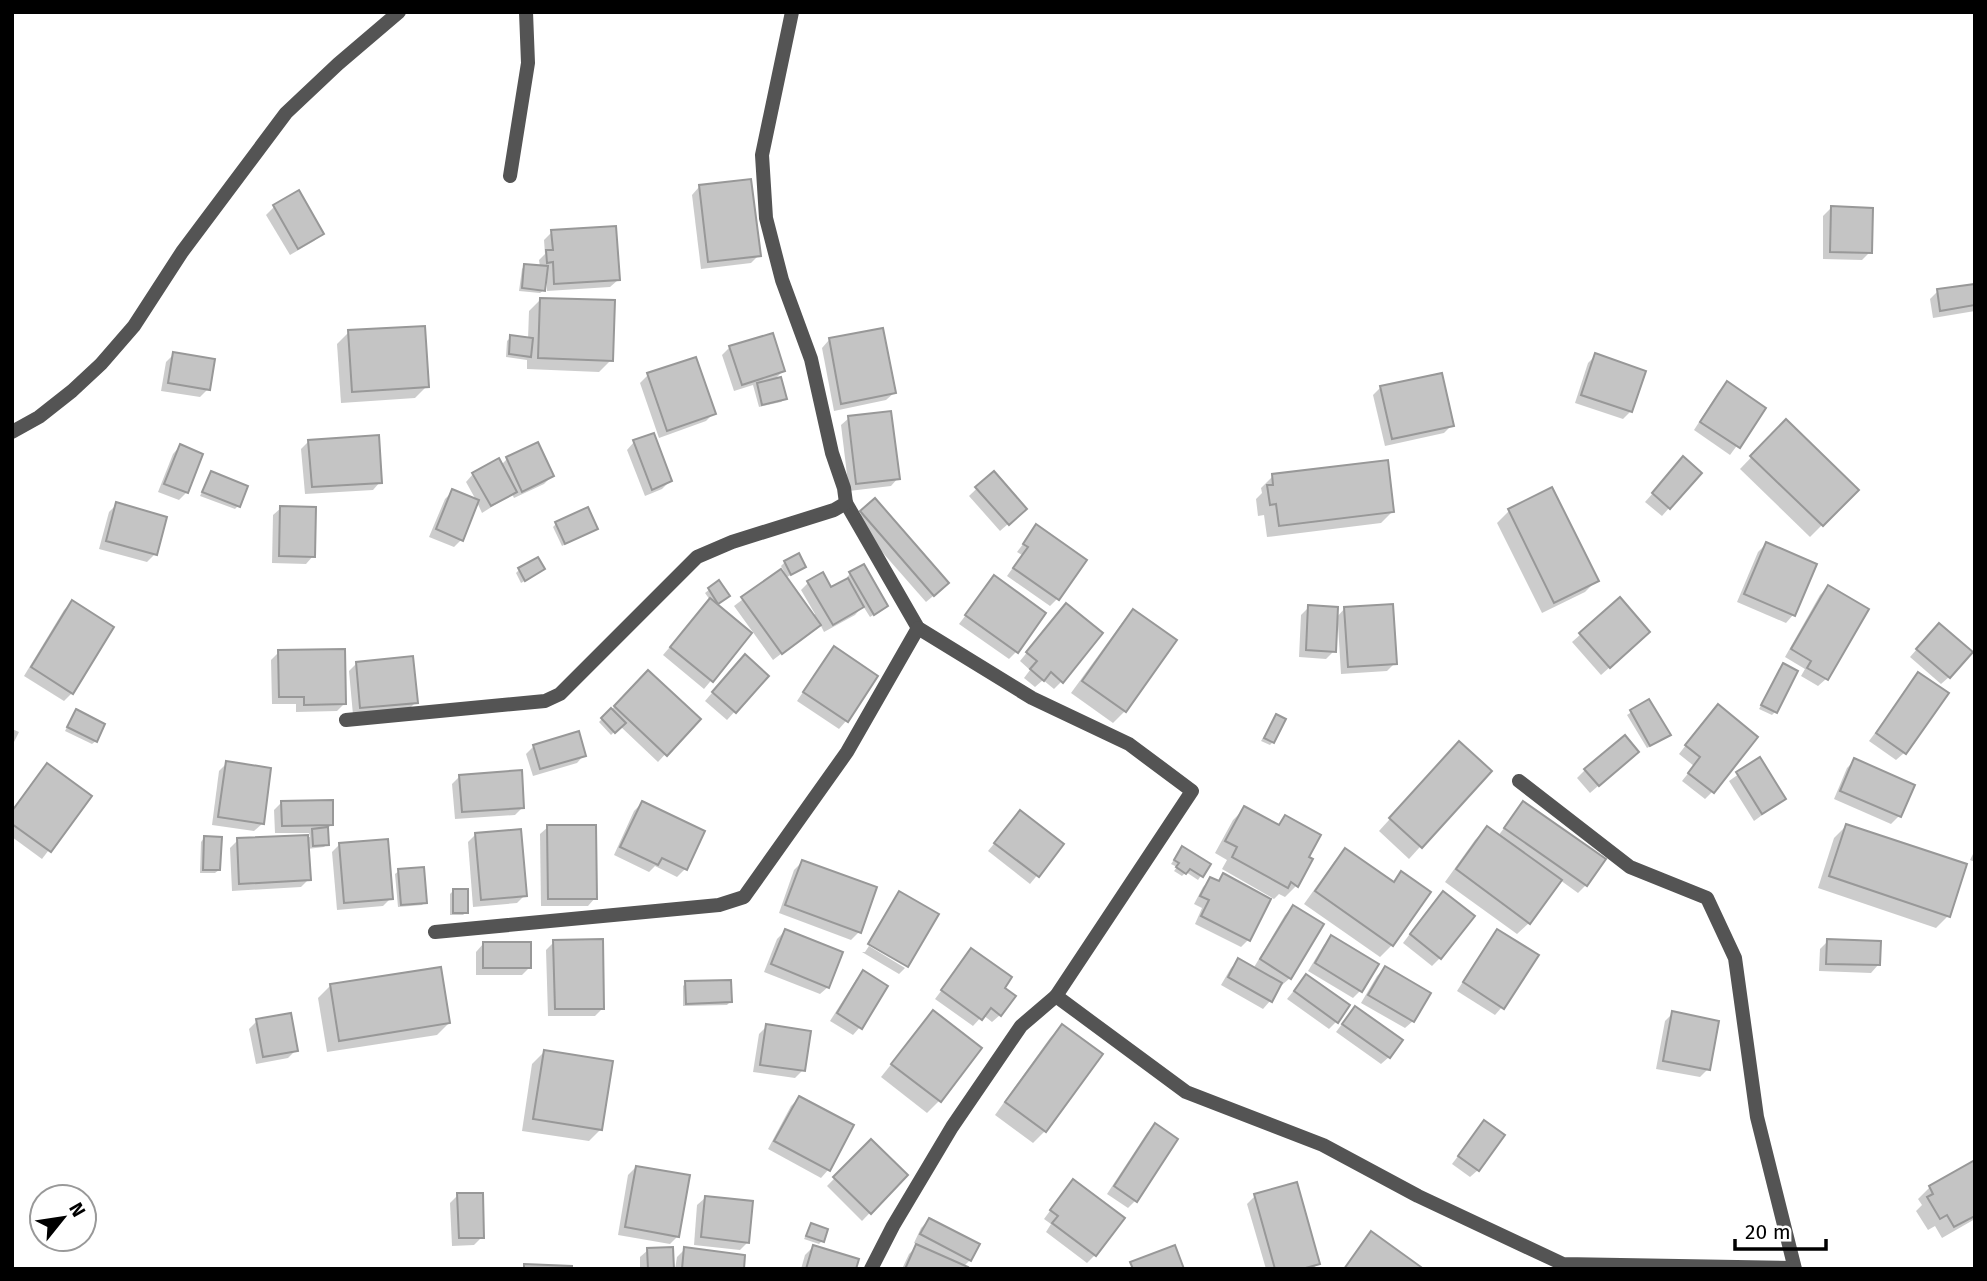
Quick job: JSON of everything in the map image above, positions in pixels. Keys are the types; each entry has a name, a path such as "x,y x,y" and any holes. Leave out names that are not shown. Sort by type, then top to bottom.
{"street":[{"path":"12,432 39,417 101,363 134,326 182,252 286,113 399,12"},
{"path":"510,176 528,63 526,12"},
{"path":"792,12 762,155 766,218 782,280 811,359 832,453 845,488 846,503 918,628 1032,698 1129,744 1192,791 1056,996 1021,1026 967,1105 893,1226 871,1269"},
{"path":"346,720 545,701 560,694 697,557 732,542 834,510 846,503"},
{"path":"435,932 719,905 744,897 847,752 918,628"},
{"path":"1056,996 1186,1092 1323,1145 1418,1196 1563,1264 1794,1268 1757,1117 1735,958 1707,898 1630,867 1519,781"}],"building":[{"path":"751,179 761,256 708,262 699,185"},
{"path":"299,190 324,234 298,249 273,205"},
{"path":"1831,206 1873,208 1872,253 1830,252"},
{"path":"616,226 620,280 554,284 553,262 547,263 546,250 553,250 551,230"},
{"path":"524,264 548,266 545,291 522,288"},
{"path":"1975,284 1975,305 1940,311 1937,289"},
{"path":"540,298 615,300 613,361 538,358"},
{"path":"425,326 429,387 352,392 348,330"},
{"path":"883,328 896,393 841,404 829,338"},
{"path":"773,333 785,371 742,385 729,346"},
{"path":"510,335 533,338 531,357 509,354"},
{"path":"173,352 215,359 210,390 168,383"},
{"path":"1595,353 1646,371 1632,412 1581,395"},
{"path":"696,357 716,414 667,431 647,373"},
{"path":"1442,373 1454,426 1392,439 1380,386"},
{"path":"781,377 787,399 762,405 757,383"},
{"path":"1727,381 1766,408 1740,448 1700,422"},
{"path":"891,411 900,479 856,484 848,416"},
{"path":"1786,419 1859,490 1823,526 1750,456"},
{"path":"654,433 672,481 652,490 633,440"},
{"path":"379,435 382,483 312,487 308,440"},
{"path":"538,442 554,476 522,492 506,457"},
{"path":"180,444 203,454 188,493 164,484"},
{"path":"1683,456 1702,473 1670,509 1652,493"},
{"path":"499,458 517,492 491,506 472,473"},
{"path":"1388,460 1394,512 1279,526 1276,504 1270,505 1267,485 1273,485 1272,474"},
{"path":"211,471 248,486 240,507 202,492"},
{"path":"994,471 1027,509 1009,525 975,487"},
{"path":"1552,487 1599,581 1554,603 1508,509"},
{"path":"452,489 479,500 463,541 436,529"},
{"path":"875,498 949,583 934,596 860,511"},
{"path":"116,502 167,517 157,555 106,541"},
{"path":"280,506 316,507 315,557 279,556"},
{"path":"588,507 598,529 565,544 555,522"},
{"path":"1036,524 1087,560 1059,600 1013,568 1028,547 1023,544"},
{"path":"1766,542 1817,564 1795,616 1744,594"},
{"path":"799,553 806,567 791,575 784,561"},
{"path":"538,557 545,569 525,581 518,568"},
{"path":"864,564 888,606 874,615 849,572"},
{"path":"781,569 821,625 782,654 741,597"},
{"path":"823,572 831,587 848,578 864,607 833,625 807,581"},
{"path":"994,575 1046,613 1018,653 965,615"},
{"path":"719,580 730,596 718,604 708,588"},
{"path":"1828,585 1869,609 1828,680 1807,668 1811,661 1791,649"},
{"path":"1620,597 1650,632 1610,668 1579,633"},
{"path":"710,598 752,633 713,682 670,647"},
{"path":"72,600 114,627 73,694 31,667"},
{"path":"1066,603 1103,633 1063,683 1051,672 1044,681 1030,669 1037,661 1026,652"},
{"path":"1393,604 1397,664 1348,667 1344,607"},
{"path":"1308,605 1338,607 1336,652 1306,650"},
{"path":"1133,609 1177,640 1126,712 1082,681"},
{"path":"1939,623 1973,652 1950,678 1916,649"},
{"path":"834,646 878,676 848,722 803,692"},
{"path":"345,649 346,704 304,705 304,697 279,697 278,650"},
{"path":"745,654 769,676 736,713 712,692"},
{"path":"413,656 418,703 360,708 356,662"},
{"path":"1783,663 1798,671 1777,713 1761,705"},
{"path":"648,670 701,719 667,756 614,706"},
{"path":"1918,672 1949,693 1906,754 1876,733"},
{"path":"1649,699 1671,735 1650,746 1630,710"},
{"path":"1718,704 1758,737 1714,793 1688,773 1700,757 1685,745"},
{"path":"611,708 626,723 615,733 601,718"},
{"path":"76,709 105,724 97,742 67,727"},
{"path":"1276,714 1286,719 1274,743 1264,738"},
{"path":"579,731 586,756 540,769 533,745"},
{"path":"1625,735 1639,752 1599,786 1584,769"},
{"path":"1459,741 1492,771 1422,848 1389,818"},
{"path":"1760,757 1786,799 1762,814 1736,772"},
{"path":"1854,758 1915,785 1901,817 1840,791"},
{"path":"226,761 271,768 264,824 218,817"},
{"path":"47,763 92,796 51,852 12,824 12,811"},
{"path":"522,770 524,808 462,812 459,775"},
{"path":"333,800 333,825 282,826 281,801"},
{"path":"642,801 705,831 687,870 662,858 658,865 620,847"},
{"path":"1523,801 1606,859 1587,886 1504,828"},
{"path":"1244,806 1279,825 1285,815 1321,835 1309,857 1313,859 1298,887 1291,882 1288,888 1232,857 1237,847 1225,841"},
{"path":"1020,810 1064,844 1039,877 994,843"},
{"path":"1846,824 1967,864 1950,917 1829,876"},
{"path":"547,825 596,825 597,899 548,899"},
{"path":"1487,826 1562,880 1530,924 1456,869"},
{"path":"328,827 329,845 313,846 312,829"},
{"path":"521,829 527,896 481,900 475,833"},
{"path":"308,835 311,880 239,884 237,838"},
{"path":"204,836 222,837 220,870 203,870"},
{"path":"388,839 393,899 344,903 339,843"},
{"path":"1182,846 1211,864 1203,877 1190,869 1186,874 1176,867 1179,863 1174,860"},
{"path":"1345,848 1394,882 1401,871 1431,892 1393,946 1315,891"},
{"path":"802,860 877,887 861,933 785,905"},
{"path":"424,867 427,903 401,905 398,869"},
{"path":"1223,873 1271,899 1250,941 1201,916 1209,900 1200,896 1210,877 1219,881"},
{"path":"453,889 468,889 468,913 453,913"},
{"path":"899,891 939,914 908,967 868,944"},
{"path":"1443,891 1475,916 1441,959 1410,934"},
{"path":"1293,905 1324,924 1291,979 1260,959"},
{"path":"785,929 843,952 829,988 771,964"},
{"path":"1497,929 1539,955 1504,1009 1463,982"},
{"path":"1331,935 1379,964 1362,992 1315,963"},
{"path":"603,939 604,1009 555,1009 553,940"},
{"path":"1827,939 1881,941 1880,965 1826,964"},
{"path":"483,942 531,942 531,968 483,968"},
{"path":"971,948 1012,977 1005,988 1016,996 1001,1016 991,1008 982,1020 941,990"},
{"path":"1238,958 1282,983 1272,1002 1228,977"},
{"path":"1385,966 1431,993 1414,1022 1368,995"},
{"path":"441,967 450,1023 339,1041 330,984"},
{"path":"863,970 888,986 862,1029 837,1013"},
{"path":"1306,974 1350,1005 1338,1023 1294,991"},
{"path":"731,980 732,1002 686,1004 685,981"},
{"path":"1355,1006 1403,1040 1390,1058 1342,1024"},
{"path":"933,1010 982,1048 941,1102 891,1064"},
{"path":"1672,1011 1719,1021 1710,1070 1663,1061"},
{"path":"291,1013 298,1051 263,1057 256,1019"},
{"path":"766,1024 811,1031 805,1071 760,1065"},
{"path":"1062,1024 1103,1054 1046,1132 1005,1102"},
{"path":"544,1050 613,1061 602,1130 533,1119"},
{"path":"799,1096 854,1125 830,1171 774,1141"},
{"path":"1484,1120 1505,1135 1479,1171 1458,1156"},
{"path":"1155,1123 1178,1139 1137,1202 1114,1186"},
{"path":"871,1139 908,1175 871,1214 833,1177"},
{"path":"1975,1160 1975,1216 1954,1227 1947,1215 1940,1219 1927,1197 1933,1194 1929,1186"},
{"path":"636,1166 690,1175 679,1237 625,1227"},
{"path":"1073,1179 1125,1218 1096,1256 1052,1223 1058,1216 1050,1210"},
{"path":"1297,1182 1320,1264 1302,1269 1275,1269 1254,1194"},
{"path":"457,1193 483,1193 484,1238 459,1238"},
{"path":"705,1196 753,1201 749,1243 701,1237"},
{"path":"929,1218 980,1244 971,1261 920,1234"},
{"path":"811,1223 828,1229 824,1242 806,1236"},
{"path":"1371,1231 1421,1267 1344,1269"},
{"path":"916,1244 968,1267 905,1269"},
{"path":"813,1245 859,1259 856,1269 806,1269"},
{"path":"1175,1245 1184,1269 1133,1269 1130,1262"},
{"path":"673,1247 674,1269 648,1269 647,1248"},
{"path":"684,1247 745,1255 744,1269 682,1269"},
{"path":"524,1264 572,1266 572,1269 524,1269"}]}
